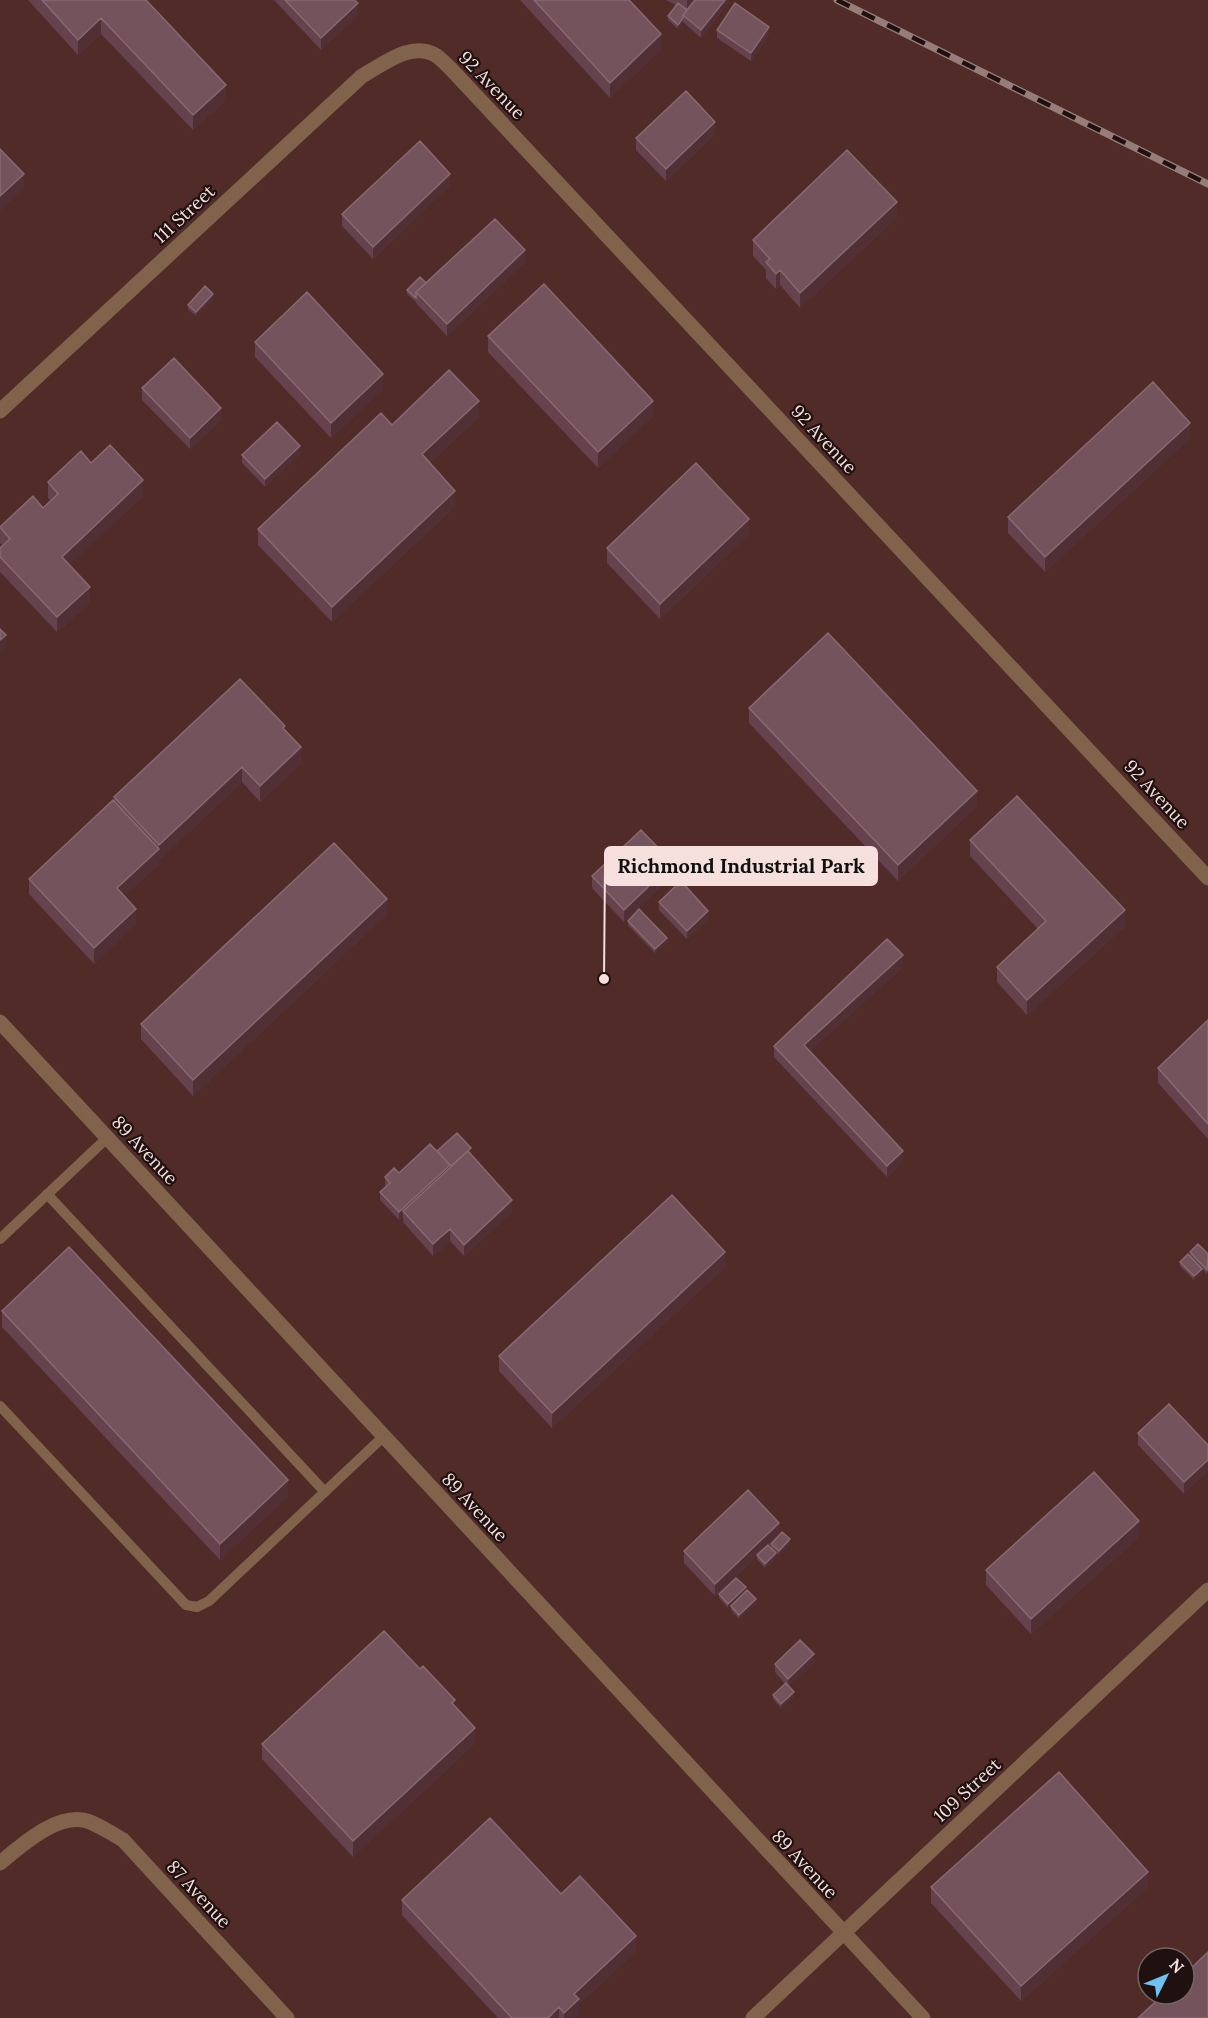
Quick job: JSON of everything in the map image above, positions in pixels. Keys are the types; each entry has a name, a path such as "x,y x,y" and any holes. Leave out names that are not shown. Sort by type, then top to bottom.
{"street":[{"name":"92 Avenue","path":"401,54 418,51 436,55 452,69 1208,878"},
{"name":"111 Street","path":"0,411 362,76 401,54"},
{"name":"89 Avenue","path":"0,1022 923,2018"},
{"name":"109 Street","path":"753,2018 1208,1590"},
{"name":"87 Avenue","path":"0,1863 46,1828 68,1820 88,1821 123,1840 287,2018"}],"lane":[{"path":"0,1239 107,1138"},
{"path":"47,1194 325,1492"},
{"path":"0,1406 186,1605 197,1607 209,1600 384,1436"}],"shaded area":[{"path":"0,0 1208,0 1208,2018 0,2018"}],"building":[{"path":"42,0 146,0 226,85 193,115 101,18 78,40"},
{"path":"285,0 354,0 358,3 321,38"},
{"path":"534,0 629,0 661,34 610,83"},
{"path":"695,0 725,0 701,30 683,15"},
{"path":"678,3 687,10 678,25 668,16"},
{"path":"735,3 769,27 751,53 717,30"},
{"path":"686,91 715,122 666,169 636,138"},
{"path":"420,141 450,174 373,247 342,214"},
{"path":"0,149 24,174 0,196"},
{"path":"847,150 897,202 800,293 780,270 776,274 766,262 770,259 753,240"},
{"path":"495,219 525,250 447,324 416,292"},
{"path":"420,277 426,283 416,292 416,298 407,290"},
{"path":"544,284 653,401 598,452 488,336"},
{"path":"205,286 213,294 196,312 188,305"},
{"path":"307,292 383,374 331,423 255,342"},
{"path":"174,358 221,408 190,438 142,388"},
{"path":"449,370 479,401 422,454 455,491 332,607 258,529 381,413 392,425"},
{"path":"1153,382 1190,423 1045,557 1008,517"},
{"path":"277,422 300,446 265,479 242,455"},
{"path":"110,445 143,480 62,557 90,587 57,617 0,557 0,548 10,539 0,527 33,496 43,508 58,494 48,482 81,451 91,463"},
{"path":"696,463 749,519 660,604 607,548"},
{"path":"0,629 6,635 0,640"},
{"path":"828,633 977,791 898,865 749,708"},
{"path":"240,679 285,726 283,728 301,747 260,786 242,767 159,845 114,797"},
{"path":"1017,796 1125,910 1027,1000 997,967 1046,921 970,840"},
{"path":"113,800 159,849 117,888 136,909 94,948 29,879"},
{"path":"641,830 673,863 624,910 592,876"},
{"path":"334,843 387,899 193,1080 141,1024"},
{"path":"681,881 708,911 687,931 659,902"},
{"path":"639,909 667,938 655,949 628,921"},
{"path":"887,939 903,955 804,1045 903,1151 887,1166 774,1046"},
{"path":"1208,1020 1208,1124 1158,1068"},
{"path":"457,1133 471,1148 451,1166 437,1151"},
{"path":"430,1144 450,1165 399,1212 380,1192 390,1183 385,1177 394,1168 399,1173"},
{"path":"468,1151 512,1200 464,1245 450,1229 433,1244 403,1211"},
{"path":"672,1195 725,1252 552,1413 499,1356"},
{"path":"1198,1244 1208,1254 1207,1270 1190,1252"},
{"path":"69,1247 288,1480 220,1544 2,1311"},
{"path":"1188,1254 1202,1269 1194,1276 1180,1262"},
{"path":"1169,1404 1208,1445 1208,1460 1184,1482 1138,1433"},
{"path":"1094,1472 1139,1521 1031,1619 986,1570"},
{"path":"748,1490 779,1523 715,1584 684,1551"},
{"path":"782,1532 790,1539 779,1551 771,1544"},
{"path":"768,1545 776,1553 765,1564 757,1555"},
{"path":"736,1578 746,1587 728,1604 719,1594"},
{"path":"747,1590 756,1599 739,1615 731,1606"},
{"path":"384,1631 420,1669 423,1666 455,1700 452,1703 475,1728 353,1841 262,1744"},
{"path":"800,1640 814,1654 788,1679 775,1664"},
{"path":"786,1683 794,1692 781,1704 773,1695"},
{"path":"1059,1772 1148,1872 1021,1986 931,1887"},
{"path":"490,1818 561,1894 580,1876 636,1936 574,1994 579,1999 564,2013 559,2007 548,2018 512,2018 402,1900"},
{"path":"1208,1952 1208,2018 1138,2018 1151,2006 1196,2006 1196,1964"}],"railway":[{"path":"837,0 1208,184"}],"place":[{"name":"Richmond Industrial Park","path":"604,979"}]}
